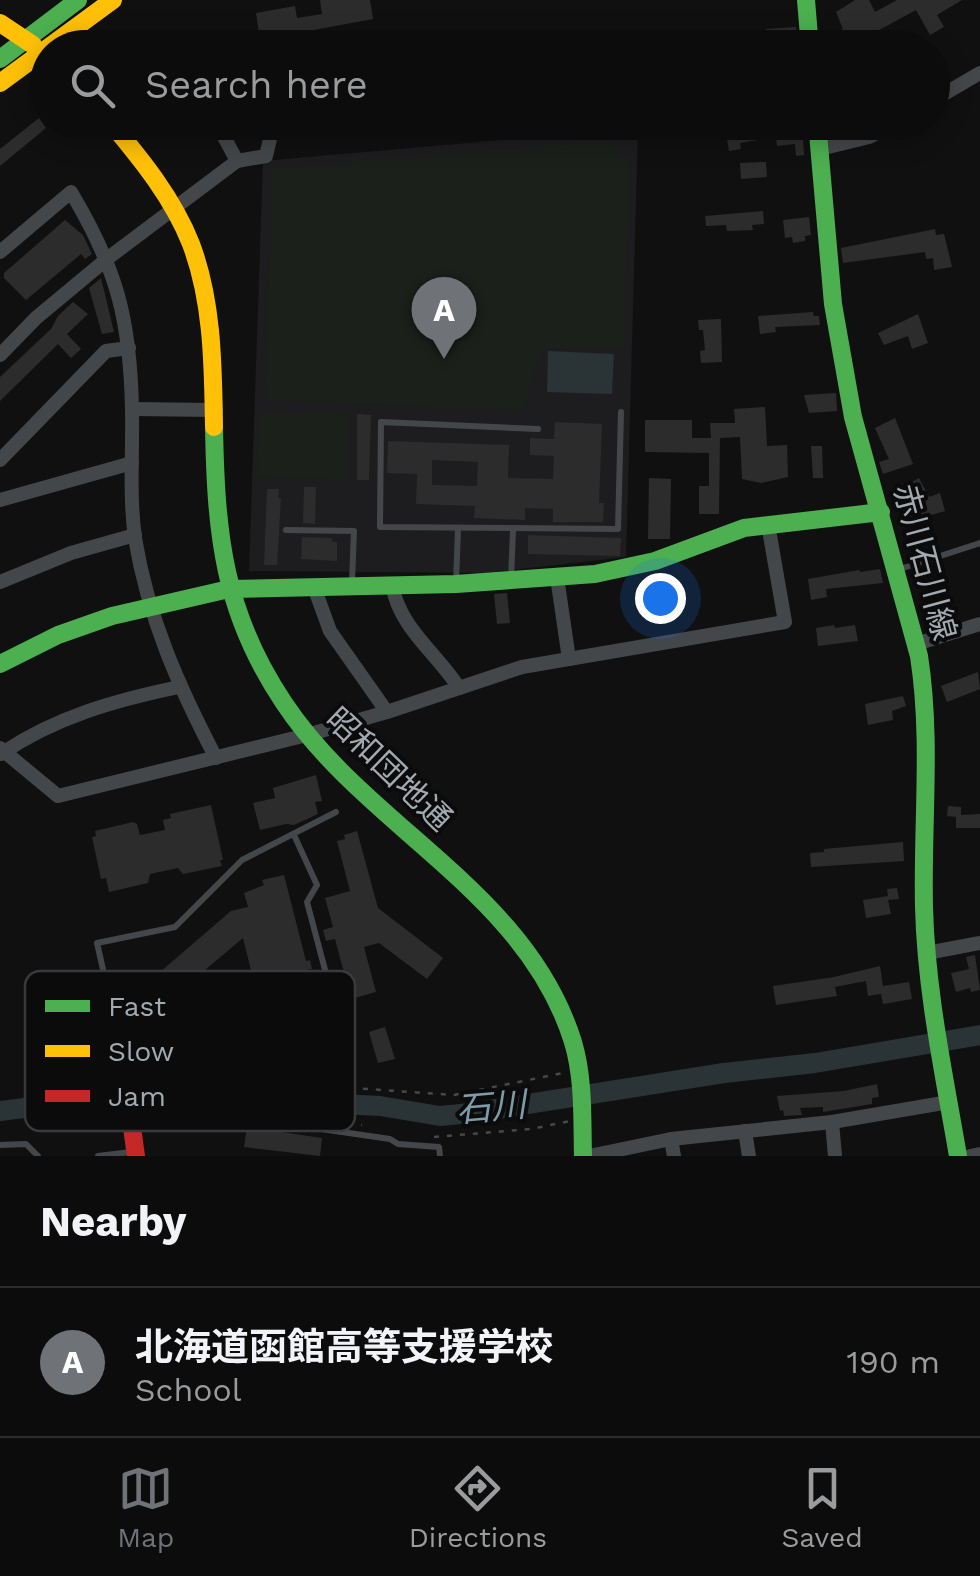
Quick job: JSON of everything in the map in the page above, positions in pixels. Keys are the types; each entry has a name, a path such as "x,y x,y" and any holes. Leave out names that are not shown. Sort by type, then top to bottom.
{"main road":[{"path":"37,30 78,0"},
{"path":"75,30 113,0"},
{"path":"806,0 808,30"},
{"path":"0,23 30,43"},
{"path":"0,60 30,35"},
{"path":"0,83 30,64"},
{"name":"昭和団地通","path":"123,140 175,210 196,261 213,366 214,466 220,536 229,589 262,665 307,735 391,819 463,881 521,944 569,1031 570,1074 586,1156"},
{"name":"赤川石川線","path":"819,140 833,304 854,417 926,692 930,738 925,868 927,954 949,1102"},
{"path":"0,664 58,635 112,616 229,589 511,582 595,574 655,561 712,538 768,524 881,512"},
{"path":"949,1102 958,1156"}],"street":[{"path":"950,90 980,73"},
{"path":"226,140 238,162"},
{"path":"0,355 36,318 108,258 238,162 266,156 270,140"},
{"path":"820,149 856,140"},
{"path":"0,252 71,192 108,258 130,348 135,536 150,608 179,687 216,758"},
{"path":"0,460 106,352 130,348"},
{"path":"132,409 216,410"},
{"path":"0,500 132,463"},
{"path":"179,687 118,700 69,717 1,751 58,796 307,735 522,667 785,622 768,524"},
{"path":"0,582 71,553 135,536"},
{"path":"557,577 569,659"},
{"path":"392,585 395,602 406,621 459,688"},
{"path":"314,586 330,631 387,712"},
{"path":"916,644 980,624"},
{"path":"927,954 980,943"},
{"path":"586,1156 670,1139 832,1122 949,1102"},
{"path":"832,1122 836,1156"},
{"path":"744,1131 749,1156"},
{"path":"670,1139 674,1156"},
{"path":"970,1156 980,1154"}],"lane":[{"path":"538,429 380,422 380,527 618,529 621,412"},
{"path":"456,584 458,529"},
{"path":"286,530 354,532 352,585"},
{"path":"511,582 512,530"},
{"path":"896,570 980,543"},
{"path":"103,971 97,942 176,926 242,860 336,812"},
{"path":"294,835 316,885 307,902 325,971"},
{"path":"331,1131 398,1144 439,1147 440,1156"},
{"path":"0,1145 26,1144 38,1156"},
{"path":"98,1156 136,1154"}],"path":[{"path":"355,1083 454,1095 570,1074"},
{"path":"426,1137 530,1129 577,1117"},
{"path":"355,1124 363,1125"}],"shaded area":[{"path":"502,140 638,140 626,557 485,573 249,571 263,161"},
{"path":"605,141 629,164 624,349 542,348 523,411 265,400 273,168"},
{"path":"548,351 614,354 612,394 547,392"},
{"path":"259,411 349,414 347,480 257,477"}],"building":[{"path":"320,0 370,0 373,19 314,30 259,30 256,13 295,6 297,18 322,14"},
{"path":"855,0 869,0 875,12 897,0 962,0 937,15 944,27 939,30 927,30 916,10 879,30 841,30 836,12"},
{"path":"30,125 31,140 0,166 0,149"},
{"path":"727,140 758,140 740,143 741,149 729,151"},
{"path":"776,140 803,140 804,155 796,156 795,144 777,146"},
{"path":"766,162 767,177 741,179 740,163"},
{"path":"763,211 764,224 752,225 753,230 727,231 726,225 706,226 705,216"},
{"path":"809,217 811,235 805,236 805,241 793,243 792,237 785,238 783,220"},
{"path":"65,220 83,235 92,254 85,259 81,254 26,300 4,278 4,273"},
{"path":"935,229 936,235 944,234 952,267 934,270 933,258 926,259 925,252 843,263 841,248"},
{"path":"101,278 114,332 102,334 89,288"},
{"path":"73,302 88,314 67,334 81,349 71,358 58,344 0,401 0,377 51,329"},
{"path":"813,312 819,316 820,325 775,327 776,332 760,334 758,316"},
{"path":"918,314 928,343 912,349 908,336 884,345 878,333"},
{"path":"721,319 722,362 701,363 700,351 705,350 698,320"},
{"path":"836,393 837,411 809,413 804,395"},
{"path":"765,407 767,446 787,445 788,477 761,483 742,479 740,437 720,438 719,514 699,514 699,486 709,486 709,453 645,452 645,420 692,420 692,438 711,438 710,423 735,423 734,409"},
{"path":"357,414 371,415 369,480 357,480"},
{"path":"895,418 913,464 883,474 879,462 889,459 875,428"},
{"path":"555,422 602,424 599,503 604,503 603,522 553,522 553,509 525,508 525,520 474,518 475,506 416,504 417,474 387,473 388,441 509,445 508,478 553,479 554,456 530,455 530,438 554,439","holes":["432,460 478,462 477,486 432,485"]},
{"path":"811,446 822,446 823,478 813,478"},
{"path":"649,478 671,479 670,539 648,539"},
{"path":"919,478 929,497 940,493 945,511 925,517 931,532 916,537 908,516 919,512 905,486"},
{"path":"304,487 316,487 315,524 303,523"},
{"path":"267,489 279,489 281,498 277,565 264,565"},
{"path":"528,535 621,538 620,556 528,554"},
{"path":"302,537 332,538 332,542 337,542 337,561 301,559"},
{"path":"880,569 883,583 826,589 827,597 811,600 808,579"},
{"path":"507,593 510,623 497,624 494,594"},
{"path":"855,625 858,641 818,646 816,628"},
{"path":"978,672 980,689 947,702 941,686"},
{"path":"903,696 906,706 892,711 893,720 868,725 865,704"},
{"path":"316,775 322,801 315,802 318,814 294,825 260,830 253,803 275,798 273,788"},
{"path":"211,805 222,866 183,874 178,868 150,874 148,883 109,892 106,878 101,879 92,837 96,836 95,831 133,822 140,835 165,830 163,820 171,818 170,814"},
{"path":"948,806 961,807 961,815 980,814 980,828 956,828 956,817 947,816"},
{"path":"357,831 378,908 443,958 427,979 379,943 364,947 376,992 355,998 355,971 344,971 335,939 326,941 323,930 333,927 325,898 350,891 337,841 345,839 344,835"},
{"path":"903,842 904,861 811,867 810,853 824,849"},
{"path":"284,875 306,961 310,960 312,969 251,971 243,938 204,971 161,971 231,911 248,907 244,893 264,885 262,880"},
{"path":"897,888 899,899 888,900 891,914 866,918 863,900 888,896 887,889"},
{"path":"975,955 980,990 956,992 951,973 969,969 966,957"},
{"path":"880,966 883,986 909,982 912,999 883,1004 881,994 868,996 866,981 835,987 837,996 776,1005 773,986"},
{"path":"385,1027 395,1059 378,1063 369,1032"},
{"path":"877,1084 879,1097 872,1098 872,1104 823,1112 823,1107 800,1108 802,1115 784,1116 777,1096 844,1091"},
{"path":"246,1131 322,1138 320,1156 244,1147"}],"waterway":[{"name":"石川","path":"355,1105 440,1116 471,1113 980,1035"},
{"name":"石川","path":"0,1111 25,1108"}],"traffic: fast":[{"path":"38,30 78,0"},
{"path":"806,0 808,30"},
{"path":"0,59 30,36"},
{"path":"819,140 833,304 853,417 919,656 926,750 925,938 936,1032 958,1156"},
{"path":"214,427 217,502 227,571 248,637 264,669 318,747 483,901 520,943 550,989 573,1042 582,1099 583,1156"},
{"path":"0,664 58,635 112,616 229,589 456,584 595,574 655,561 744,528 881,512"}],"traffic: slow":[{"path":"72,30 113,0"},
{"path":"0,23 30,43"},
{"path":"0,83 30,61"},
{"path":"125,140 166,195 184,227 198,266 208,312 214,427"}],"traffic: jam":[{"path":"132,1131 136,1156"}],"place":[{"name":"北海道函館高等支援学校","path":"444,359"}]}
